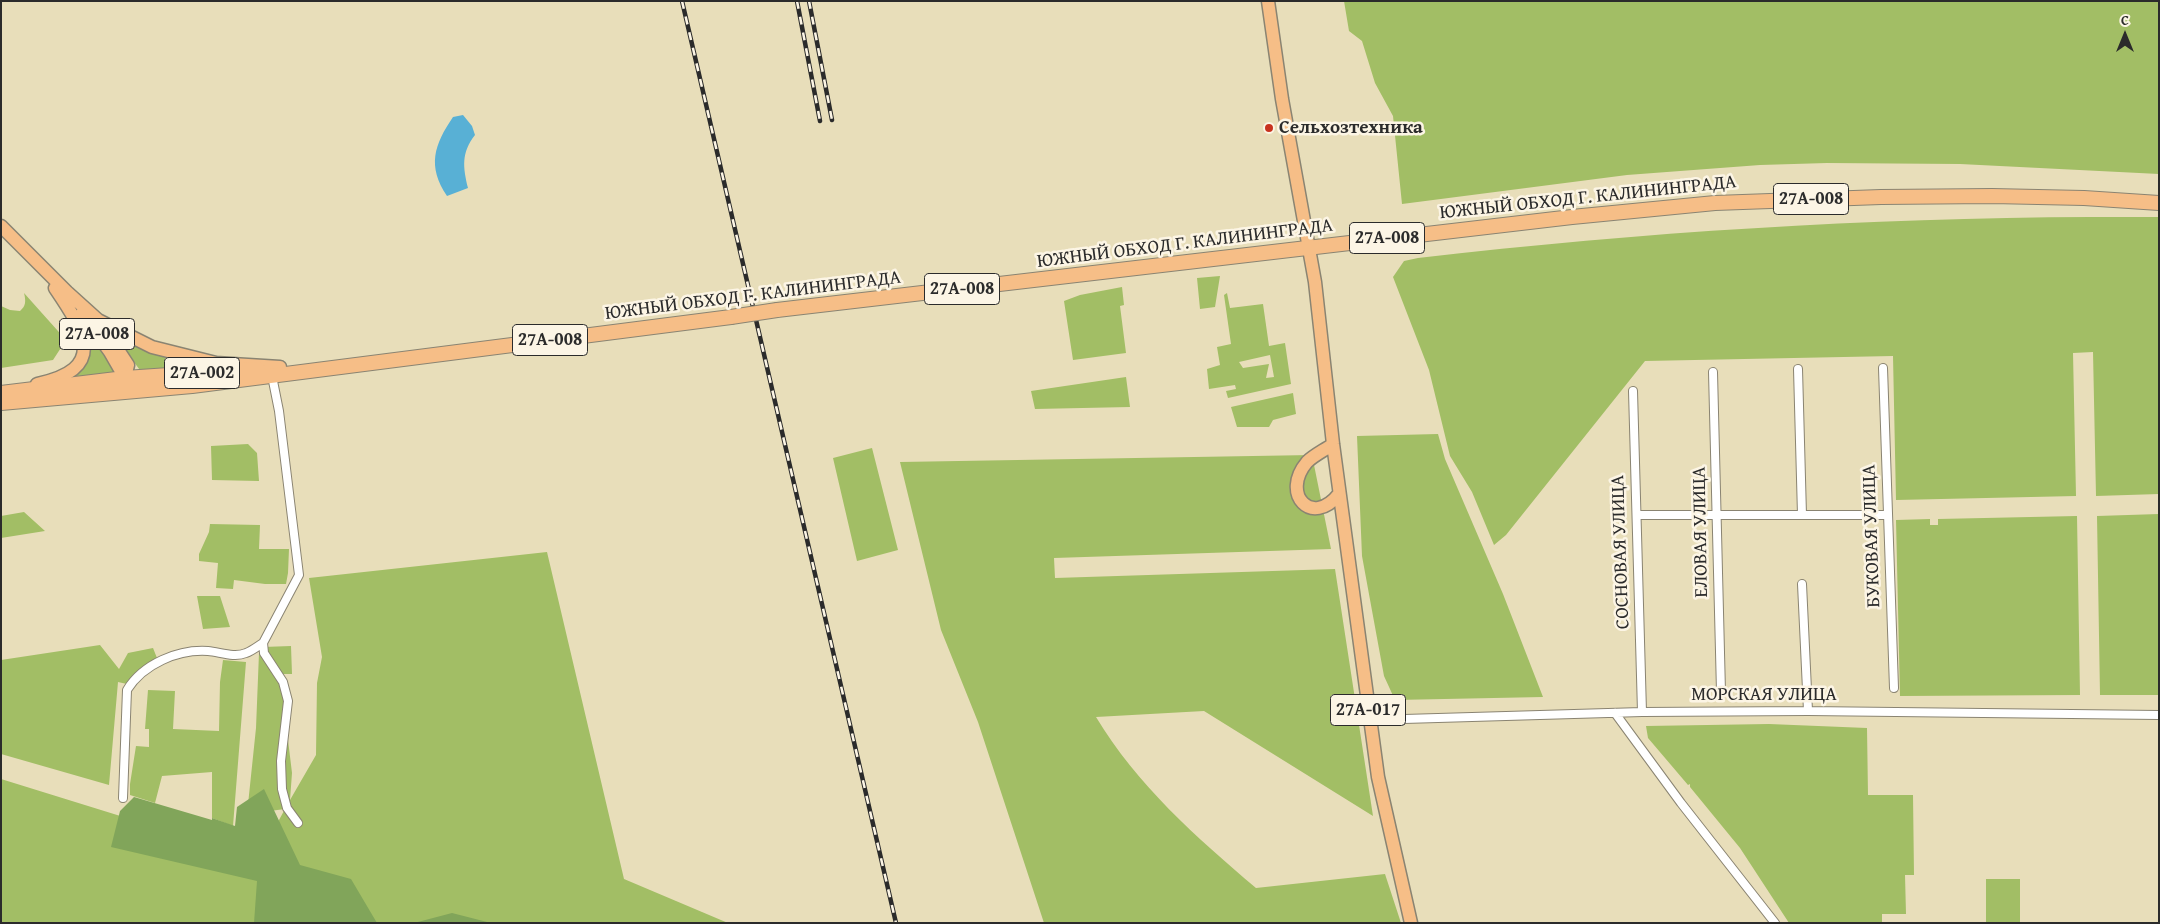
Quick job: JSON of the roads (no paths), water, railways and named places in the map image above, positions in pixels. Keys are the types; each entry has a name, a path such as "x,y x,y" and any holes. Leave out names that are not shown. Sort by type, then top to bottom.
{"highway":[{"name":"ЮЖНЫЙ ОБХОД Г. КАЛИНИНГРАДА","path":"140,390 276,372 368,364 777,310 1572,217 1715,203 1769,200 1992,196 2084,198 2159,203"},
{"name":"27А-002","path":"1,392 125,378 276,372"},
{"name":"27А-002","path":"1,403 140,390"}],"main road":[{"name":"27А-017","path":"1268,1 1282,99 1316,290 1339,494 1378,777 1411,923"},
{"name":"27А-008","path":"1,226 98,320 152,347 216,363 276,372"},
{"path":"1,392 62,377 75,369 83,355 84,338 74,316 36,262"},
{"name":"27А-008","path":"67,292 110,352 125,378 140,390"},
{"path":"98,320 128,364 125,378 99,394"},
{"path":"1333,444 1309,460 1301,471 1296,484 1296,493 1304,506 1315,509 1326,507 1339,494"}],"street":[{"name":"БУКОВАЯ УЛИЦА","path":"1883,368 1894,688"},
{"path":"1798,369 1802,515"},
{"path":"123,798 127,690 132,682 172,655 189,650 235,655 246,654 263,643 299,576 276,372"},
{"name":"ЕЛОВАЯ УЛИЦА","path":"1713,372 1721,692"},
{"name":"СОСНОВАЯ УЛИЦА","path":"1633,391 1642,712"},
{"path":"1636,515 1888,515"},
{"path":"1802,584 1808,711"},
{"path":"263,643 264,653 283,682 288,701 281,761 282,789 287,808 298,823"},
{"name":"МОРСКАЯ УЛИЦА","path":"1370,720 1642,712 1808,711 2159,715"},
{"path":"1615,713 1681,803 1775,923"}],"water":[{"path":"463,115 472,126 475,135 467,148 464,160 468,188 447,196 437,175 435,156 437,146 446,127 453,117"}],"railway":[{"path":"682,1 896,923"},
{"path":"797,1 820,121"},
{"path":"809,1 832,120"}],"place":[{"name":"Сельхозтехника","path":"1269,128"}]}
